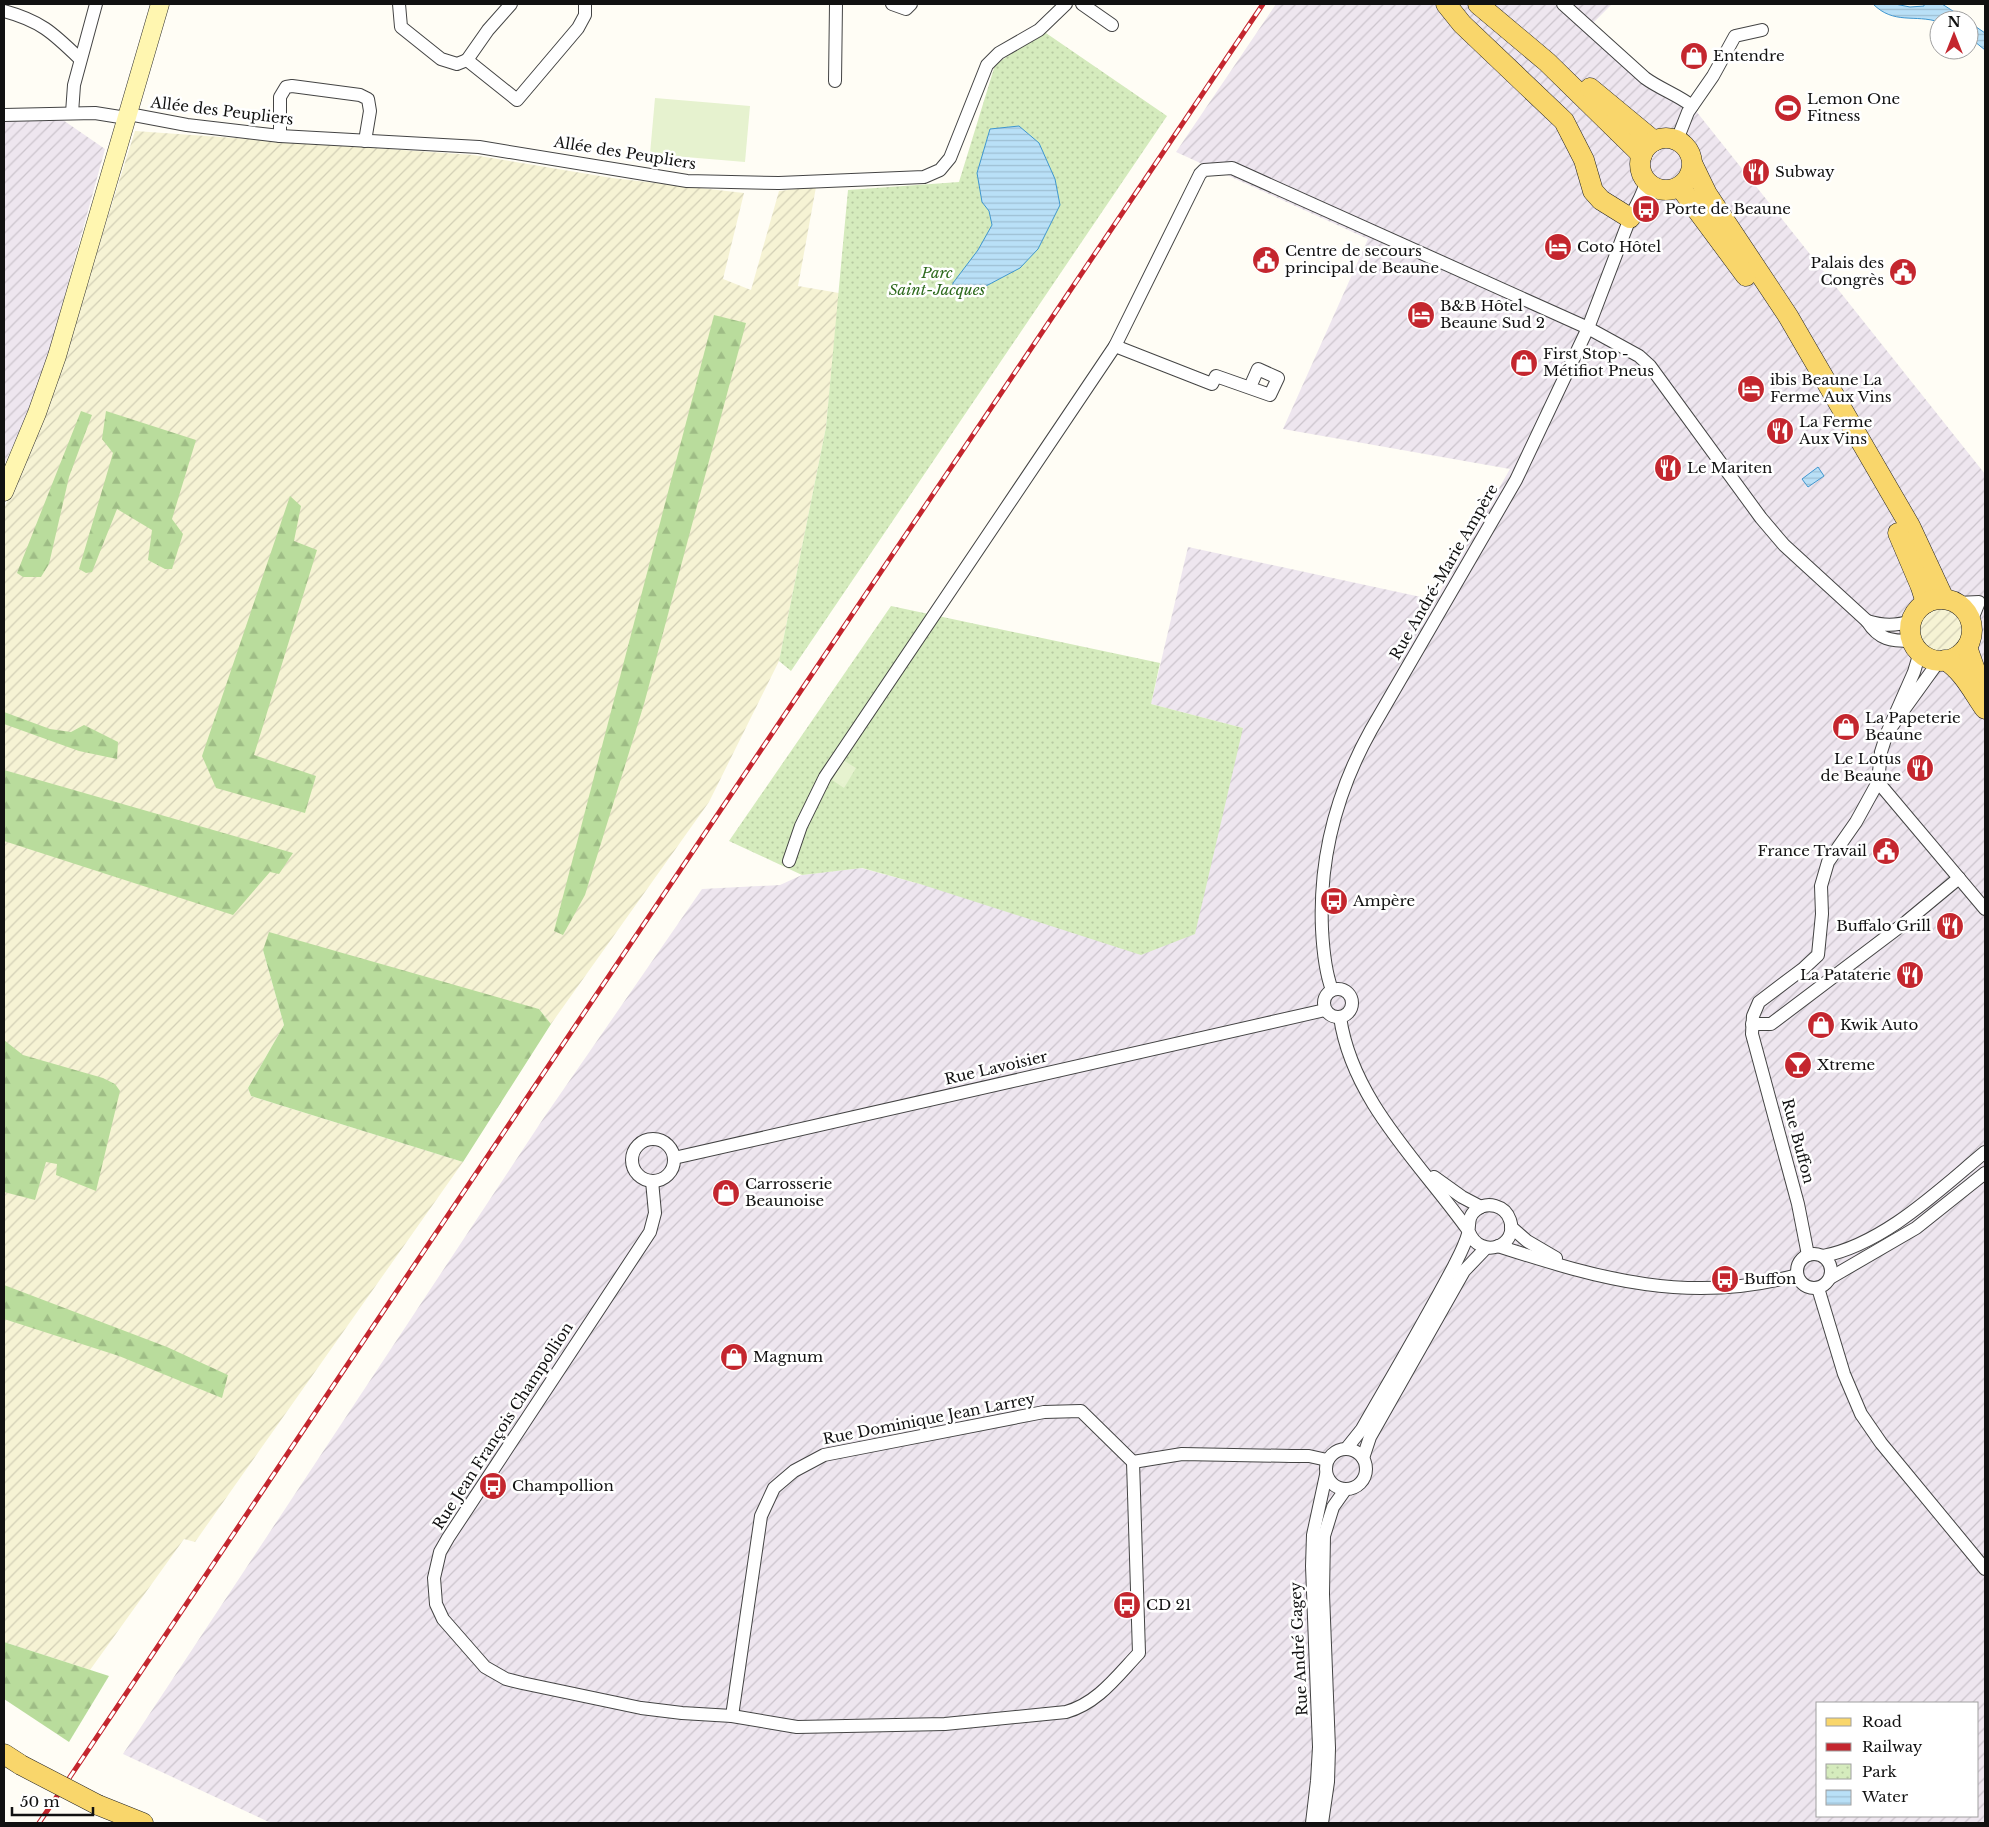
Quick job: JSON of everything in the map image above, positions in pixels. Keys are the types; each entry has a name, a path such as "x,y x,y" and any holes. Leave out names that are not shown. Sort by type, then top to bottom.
{"main road":[{"path":"4,492 37,413 57,356 160,4"},
{"path":"1446,4 1468,30 1564,121 1584,160 1593,191 1600,200 1630,218"},
{"path":"1478,4 1648,148"},
{"path":"1484,4 1547,50 1648,148"},
{"path":"1693,165 1687,181 1680,187 1673,190 1658,190 1646,181 1641,173 1640,164 1648,148 1662,138 1678,140 1689,150 1693,165 1707,194 1793,324 1910,526 1942,602"},
{"path":"1680,187 1785,330 1901,539 1921,587 1942,602 1964,608 1971,622 1972,631 1967,647 1961,654 1942,660"},
{"path":"1942,602 1920,608 1912,621 1910,634 1916,647 1926,657 1942,660 1954,666 1985,709"},
{"path":"1967,647 1985,700"},
{"path":"10,1759 98,1805 143,1823"}],"street":[{"path":"72,113 74,85 96,4"},
{"path":"399,4 402,27 441,59 457,64 467,60 488,30 511,4"},
{"path":"467,60 517,100 578,28 585,15 585,4"},
{"path":"835,81 836,4"},
{"path":"892,4 906,9 911,4"},
{"name":"Allée des Peupliers","path":"4,115 72,113 134,115 180,124 280,136 496,149 645,175 715,182 779,183 924,177 940,170 950,158 987,65 999,53 1039,30 1066,4"},
{"path":"1082,4 1112,26"},
{"path":"1563,4 1655,86 1683,99 1692,106"},
{"path":"4,11 23,16 49,30 80,60"},
{"path":"1678,140 1688,112 1713,76 1735,36 1762,30"},
{"path":"280,136 280,97 286,87 292,86 351,93 368,99 370,111 365,142"},
{"path":"789,861 801,826 825,777 1115,346 1200,174 1204,170 1232,168 1588,328 1639,356 1650,366 1761,518 1784,545 1868,621 1873,630 1880,636 1916,647"},
{"name":"Rue André-Marie Ampère","path":"1325,1010 1325,996 1332,990 1323,939 1322,895 1329,843 1341,794 1360,749 1516,480 1588,328 1630,218 1645,190 1646,181"},
{"path":"1115,346 1212,384 1216,376 1250,387"},
{"path":"1942,602 1982,599 1971,622"},
{"path":"1868,621 1882,626 1912,621"},
{"name":"Rue Buffon","path":"1808,1255 1798,1204 1752,1034 1752,1024 1755,1009 1759,1002 1818,955 1822,914 1822,886 1828,862 1856,822 1878,782 1880,752 1914,672 1916,647"},
{"name":"Rue Buffon","path":"1887,733 1942,660"},
{"path":"1878,782 1985,909"},
{"path":"1752,1024 1770,1024 1906,922 1959,878"},
{"path":"1325,1010 1331,1016 1340,1017 1349,1013 1352,999 1346,991 1332,990"},
{"name":"Rue Lavoisier","path":"674,1158 1325,1010"},
{"path":"1340,1017 1350,1056 1374,1104 1475,1242 1623,1282 1680,1289 1736,1287 1797,1275"},
{"path":"648,1138 660,1140 670,1146 674,1158 672,1169 668,1174 664,1178 652,1181 640,1177 632,1167 632,1155 638,1144 648,1138"},
{"path":"1823,1256 1844,1250 1881,1232 1931,1196 1985,1152"},
{"path":"1424,1170 1462,1197 1481,1206"},
{"path":"1830,1278 1830,1263 1823,1256 1818,1254 1808,1255 1800,1260 1797,1275 1799,1280 1808,1287 1818,1288 1823,1286 1830,1278 1916,1228 1985,1173"},
{"name":"Rue Jean François Champollion","path":"652,1181 655,1213 650,1232 448,1538 436,1564 434,1591 436,1604 443,1618 460,1640 485,1667 506,1679 641,1708 732,1716 798,1727 945,1724 1066,1712 1077,1709 1095,1699 1139,1653 1132,1462"},
{"path":"1346,1449 1362,1430 1454,1265 1468,1231 1469,1219 1476,1209 1481,1206 1492,1205 1503,1209 1510,1220 1511,1227 1508,1238 1492,1247 1464,1271 1370,1437 1363,1458"},
{"path":"1511,1227 1527,1241 1571,1267"},
{"path":"1818,1288 1844,1374 1861,1414 1881,1443 1985,1569"},
{"name":"Rue Dominique Jean Larrey","path":"732,1716 761,1516 774,1488 794,1471 824,1455 1044,1412 1081,1411 1132,1462"},
{"path":"1346,1449 1356,1451 1363,1458 1367,1468 1365,1478 1357,1487 1345,1490 1333,1486 1326,1475 1327,1460 1335,1452 1346,1449"},
{"path":"1132,1462 1182,1454 1309,1456 1327,1460"},
{"name":"Rue André Gagey","path":"1312,1823 1319,1747 1312,1566 1313,1535 1326,1475"},
{"name":"Rue André Gagey","path":"1322,1823 1328,1782 1329,1748 1323,1594 1324,1536 1333,1507 1345,1490"}],"shaded area":[{"path":"1276,4 1612,4 1590,26 1645,78 1692,106 1985,474 1985,1823 271,1823 123,1754 543,1119 702,889 780,885 802,875 861,868 920,884 1243,728 1151,704 1188,547 1435,600 1510,469 1283,429 1368,239 1176,152"},
{"path":"60,118 105,149 39,389 4,465 4,120"},
{"path":"135,131 473,155 612,178 744,193 723,279 751,290 779,191 816,187 798,286 839,293 826,427 779,661 709,802 551,1024 539,1009 263,950 284,1025 248,1088 251,1096 463,1162 195,1542 184,1539 90,1670 4,1642 4,509 55,384"},
{"path":"1942,605 1956,609 1963,616 1967,630 1963,644 1956,651 1942,655 1928,651 1921,644 1917,630 1921,616 1928,609"}],"green space":[{"name":"Parc Saint-Jacques","path":"1043,31 1167,116 791,671 779,661 826,427 848,190 959,182 995,65"},
{"path":"655,98 750,106 745,162 650,154"},
{"path":"714,315 746,323 644,704 585,895 563,935 554,931"},
{"path":"81,411 92,415 69,477 49,564 41,577 23,577 17,573"},
{"path":"106,411 196,440 172,519 183,534 172,569 165,569 148,560 152,530 117,509 92,572 86,573 79,569 113,453 102,439"},
{"path":"290,496 301,506 294,541 317,550 254,755 316,776 305,813 216,788 202,756"},
{"path":"891,606 1160,663 1151,704 1243,728 1195,934 1141,955 920,884 862,868 802,875 729,841"},
{"path":"4,712 50,729 71,732 84,725 118,742 117,759 79,751 4,724"},
{"path":"843,760 856,768 844,788 832,780"},
{"path":"4,770 293,853 279,874 270,872 233,915 4,841"},
{"path":"269,932 539,1009 551,1024 463,1162 251,1096 248,1088 284,1025 263,950"},
{"path":"4,1040 23,1055 103,1078 115,1084 120,1091 96,1191 56,1175 57,1164 46,1162 35,1200 4,1192"},
{"path":"4,1285 167,1347 228,1375 222,1398 119,1356 4,1319"},
{"path":"4,1642 109,1676 69,1742 4,1699"}],"water":[{"path":"1873,4 1895,4 1910,7 1924,6 1924,4 1942,4 1951,10 1929,10 1929,20 1897,17"},
{"path":"1979,29 1985,33 1985,50 1979,45"},
{"path":"1019,126 1039,143 1055,179 1060,205 1038,249 1020,268 986,286 952,294 953,283 978,250 992,225 989,211 982,202 977,173 990,129"},
{"path":"1818,467 1824,476 1808,487 1802,479"}],"railway":[{"path":"39,1823 1263,4"}],"place":[{"name":"Entendre","path":"1694,56"},
{"name":"Lemon One Fitness","path":"1788,108"},
{"name":"Subway","path":"1756,172"},
{"name":"Porte de Beaune","path":"1646,209"},
{"name":"Coto Hôtel","path":"1558,247"},
{"name":"Centre de secours principal de Beaune","path":"1266,260"},
{"name":"Palais des Congrès","path":"1903,272"},
{"name":"B&B Hôtel Beaune Sud 2","path":"1421,315"},
{"name":"First Stop - Métifiot Pneus","path":"1524,363"},
{"name":"ibis Beaune La Ferme Aux Vins","path":"1751,389"},
{"name":"La Ferme Aux Vins","path":"1780,431"},
{"name":"Le Mariten","path":"1668,468"},
{"name":"La Papeterie Beaune","path":"1846,727"},
{"name":"Le Lotus de Beaune","path":"1920,768"},
{"name":"France Travail","path":"1886,851"},
{"name":"Ampère","path":"1334,901"},
{"name":"Buffalo Grill","path":"1950,926"},
{"name":"La Pataterie","path":"1910,975"},
{"name":"Kwik Auto","path":"1821,1025"},
{"name":"Xtreme","path":"1798,1065"},
{"name":"Carrosserie Beaunoise","path":"726,1193"},
{"name":"Buffon","path":"1725,1279"},
{"name":"Magnum","path":"734,1357"},
{"name":"Champollion","path":"493,1486"},
{"name":"CD 21","path":"1127,1605"}]}
